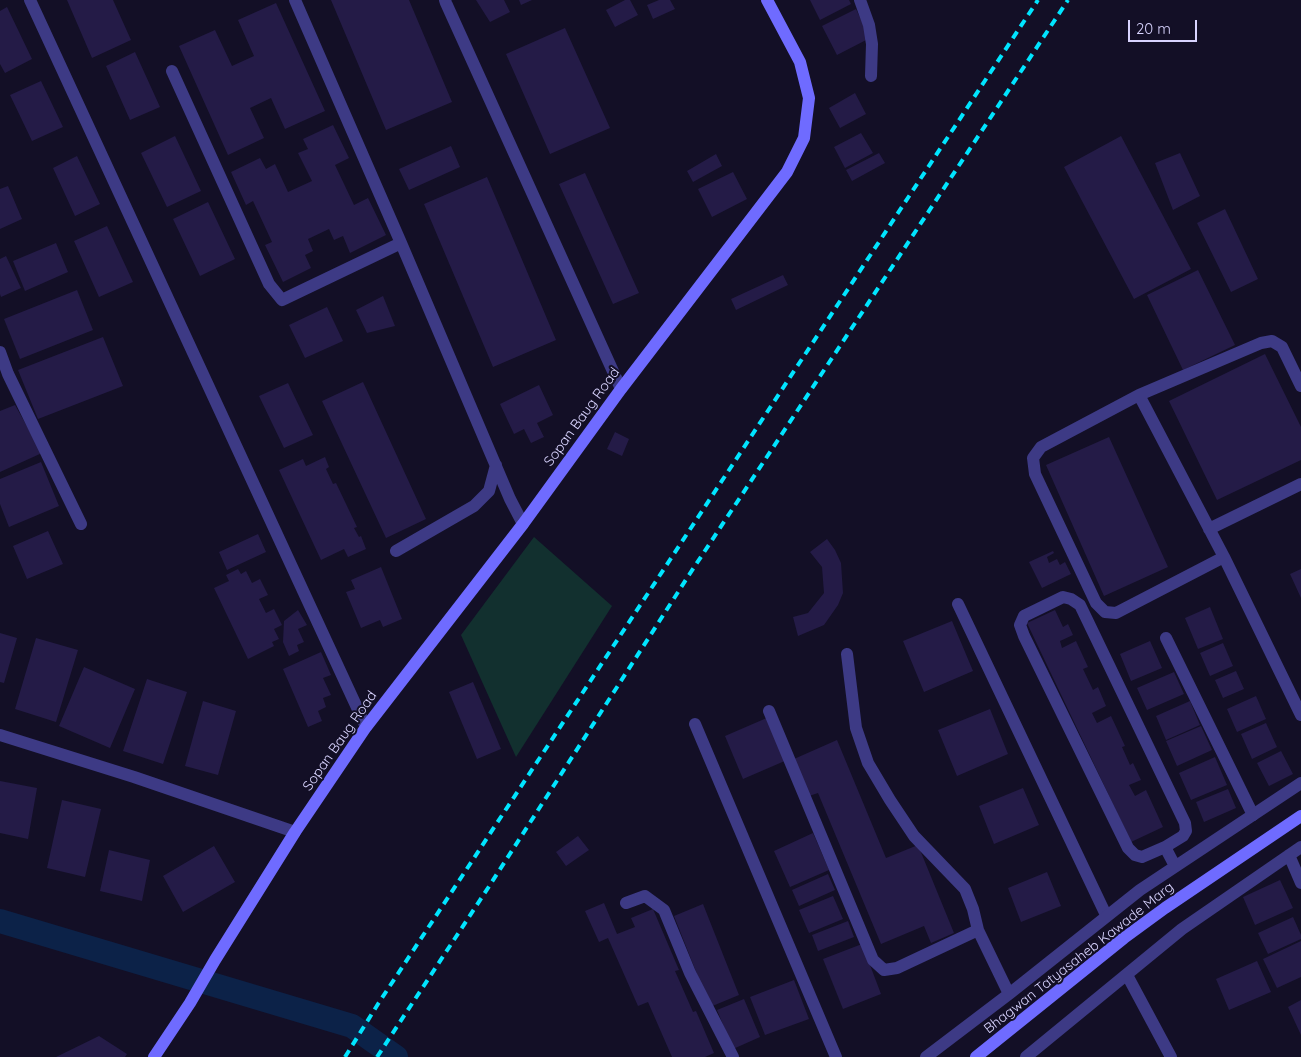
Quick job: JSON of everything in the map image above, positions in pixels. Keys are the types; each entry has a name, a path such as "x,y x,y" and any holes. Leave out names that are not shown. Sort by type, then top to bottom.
{"street":[{"path":"30,0 366,727"},
{"path":"294,0 401,243 510,499 524,524"},
{"path":"445,0 620,389"},
{"name":"Sopan Baug Road","path":"154,1057 190,1003 295,832 366,727 524,524 620,389 787,172 804,138 809,98 800,62 767,0"},
{"path":"860,0 869,25 872,44 871,76"},
{"path":"172,71 269,284 282,300 401,243"},
{"path":"1224,557 1116,613 1105,612 1096,603 1035,474 1033,458 1041,447 1139,395 1261,343 1272,341 1282,347 1301,386"},
{"path":"0,352 4,376 80,524"},
{"path":"1139,395 1224,557 1301,714"},
{"path":"396,551 474,506 489,490 496,465"},
{"path":"1209,529 1301,484"},
{"path":"1063,597 1072,599 1080,605 1185,824 1186,831 1183,836 1166,847 1142,857 1135,855 1128,848 1024,636 1020,625 1024,616 1063,597"},
{"path":"958,604 1106,916"},
{"path":"1166,638 1253,815"},
{"path":"847,654 856,728 868,763 914,836 965,889 973,909 978,930 1009,994"},
{"path":"769,711 873,960 884,970 897,968 978,930"},
{"path":"695,724 836,1057"},
{"path":"0,735 134,777 295,832"},
{"path":"926,1057 1148,884 1301,783"},
{"name":"Bhagwan Tatyasaheb Kawade Marg","path":"976,1057 1124,938 1301,816"},
{"path":"1166,847 1174,866"},
{"path":"1026,1057 1182,929 1301,847"},
{"path":"1289,855 1301,883"},
{"path":"626,903 644,896 664,910 690,973 733,1057"},
{"path":"1127,975 1171,1057"}],"green space":[{"path":"534,537 612,606 516,757 461,635"}],"building":[{"path":"67,0 113,0 131,40 92,58"},
{"path":"331,0 409,0 452,102 386,130"},
{"path":"476,0 504,0 510,12 490,22"},
{"path":"519,0 532,0 521,5"},
{"path":"625,0 630,0 638,15 615,27 606,10"},
{"path":"659,0 670,0 675,9 653,19 647,5"},
{"path":"810,0 849,0 851,4 820,20"},
{"path":"276,3 325,111 285,129 271,98 250,108 264,138 228,155 179,46 215,30 232,66 254,56 238,20"},
{"path":"7,7 32,59 5,73 0,64 0,11"},
{"path":"856,9 870,38 837,55 822,26"},
{"path":"565,28 610,128 550,154 506,54"},
{"path":"135,52 160,107 130,120 106,66"},
{"path":"41,81 63,127 32,141 10,95"},
{"path":"855,93 866,114 840,128 829,108"},
{"path":"333,125 349,158 335,165 354,205 368,198 386,235 350,253 343,236 334,240 329,229 308,239 313,251 305,255 311,268 283,282 265,245 272,242 253,201 246,205 231,172 260,158 266,169 275,164 288,192 312,181 298,153 308,149 303,139"},
{"path":"861,133 873,153 845,168 834,147"},
{"path":"175,136 201,191 167,207 141,153"},
{"path":"1121,136 1191,269 1134,299 1064,167"},
{"path":"451,146 460,167 409,190 399,169"},
{"path":"879,153 885,163 852,181 846,170"},
{"path":"1180,153 1200,196 1173,210 1155,163"},
{"path":"716,154 722,166 693,182 687,171"},
{"path":"77,156 100,204 75,216 53,168"},
{"path":"733,172 747,199 712,217 698,189"},
{"path":"585,173 639,293 613,304 559,184"},
{"path":"487,177 556,340 493,367 424,204"},
{"path":"8,186 22,219 0,229 0,189"},
{"path":"208,202 235,259 200,276 173,219"},
{"path":"1225,209 1258,279 1231,292 1197,223"},
{"path":"107,226 133,282 99,297 74,241"},
{"path":"56,243 68,272 25,291 13,261"},
{"path":"6,256 21,288 1,297 0,259"},
{"path":"1198,270 1235,345 1183,370 1147,295"},
{"path":"783,275 788,285 736,310 731,299"},
{"path":"77,290 93,330 20,359 4,319"},
{"path":"383,296 395,326 367,333 356,310"},
{"path":"327,307 343,341 305,358 289,325"},
{"path":"103,337 123,386 38,419 18,370"},
{"path":"1265,354 1301,427 1301,460 1217,500 1169,401"},
{"path":"363,382 426,519 386,538 322,401"},
{"path":"288,383 313,435 284,448 259,396"},
{"path":"539,385 553,415 537,423 544,437 531,443 524,429 514,434 500,404"},
{"path":"15,405 42,453 0,472 0,411"},
{"path":"615,432 629,439 622,456 607,449"},
{"path":"1109,437 1168,567 1104,596 1046,465"},
{"path":"325,457 329,467 326,469 333,484 336,483 357,527 354,528 359,537 361,536 366,549 348,557 344,549 321,560 279,470 303,459 306,466"},
{"path":"41,462 59,506 9,527 0,504 0,479"},
{"path":"48,531 63,564 27,579 13,546"},
{"path":"258,534 266,552 227,570 219,552"},
{"path":"827,539 841,563 843,593 838,605 824,625 798,636 793,617 808,613 824,593 822,567 810,552"},
{"path":"1053,551 1054,553 1047,557 1049,563 1057,559 1060,565 1065,562 1071,574 1042,588 1029,562"},
{"path":"381,567 402,619 383,627 380,620 361,628 346,592 355,589 351,580"},
{"path":"238,569 241,574 246,571 252,583 260,579 268,595 259,599 266,613 274,609 282,625 274,629 279,639 272,642 274,646 248,659 214,588 229,581 226,575"},
{"path":"1301,569 1301,598 1290,574"},
{"path":"1210,607 1223,639 1198,649 1185,618"},
{"path":"298,610 307,625 298,629 304,642 297,645 299,651 289,656 283,642 284,621"},
{"path":"1055,610 1063,627 1068,624 1073,635 1060,641 1062,648 1076,641 1088,667 1083,669 1093,690 1098,687 1106,706 1092,713 1097,723 1111,716 1125,746 1122,747 1130,765 1133,763 1141,780 1129,785 1135,796 1146,790 1163,827 1131,842 1027,623"},
{"path":"952,621 973,671 924,692 903,641"},
{"path":"0,633 17,638 4,683 0,682"},
{"path":"36,638 78,650 56,722 15,709"},
{"path":"1150,641 1162,668 1131,681 1120,654"},
{"path":"1223,643 1233,666 1210,676 1200,653"},
{"path":"321,652 331,675 323,678 331,695 323,698 326,707 318,711 322,721 308,727 283,669"},
{"path":"84,667 135,689 110,748 59,726"},
{"path":"1236,671 1244,689 1223,698 1215,680"},
{"path":"1174,672 1184,694 1147,710 1137,688"},
{"path":"147,679 187,692 163,764 123,751"},
{"path":"473,682 501,749 477,759 449,692"},
{"path":"1256,696 1266,719 1237,732 1227,709"},
{"path":"203,701 236,711 218,775 185,766"},
{"path":"1190,701 1200,725 1166,740 1156,716"},
{"path":"990,709 1008,754 957,776 938,730"},
{"path":"769,717 787,760 743,779 725,736"},
{"path":"1266,723 1277,747 1252,759 1241,734"},
{"path":"1201,726 1212,750 1177,766 1166,741"},
{"path":"837,740 886,858 918,845 954,933 931,943 924,926 881,944 818,793 809,796 794,759"},
{"path":"1281,751 1293,774 1269,786 1257,763"},
{"path":"1215,757 1227,785 1191,800 1179,773"},
{"path":"0,781 37,788 28,839 0,833"},
{"path":"1023,788 1039,825 994,844 979,806"},
{"path":"1228,789 1236,808 1204,822 1196,802"},
{"path":"62,800 101,809 85,877 47,868"},
{"path":"813,833 829,870 790,887 774,851"},
{"path":"578,836 589,850 566,866 556,852"},
{"path":"214,846 235,882 183,912 163,876"},
{"path":"109,850 150,860 142,901 100,891"},
{"path":"1047,872 1061,906 1021,922 1008,888"},
{"path":"828,874 835,890 799,906 792,890"},
{"path":"1280,880 1293,908 1255,925 1243,897"},
{"path":"833,896 843,919 809,933 799,910"},
{"path":"604,903 617,934 635,927 631,918 653,909 679,970 675,971 693,1012 696,1011 714,1053 705,1057 672,1057 648,1002 638,1006 608,938 599,942 585,911"},
{"path":"703,904 739,995 710,1007 674,916"},
{"path":"1293,917 1301,939 1268,954 1258,933"},
{"path":"848,921 854,937 818,951 812,935"},
{"path":"1301,941 1301,977 1277,988 1263,959"},
{"path":"862,944 881,994 843,1009 823,959"},
{"path":"1257,961 1271,992 1229,1010 1216,979"},
{"path":"794,980 809,1019 765,1035 750,997"},
{"path":"744,999 760,1037 733,1049 717,1010"},
{"path":"1301,1000 1301,1035 1288,1007"},
{"path":"99,1036 127,1054 125,1057 56,1057"}],"waterway":[{"path":"0,921 352,1026 396,1057"}],"railway":[{"path":"345,1057 1038,0"},
{"path":"377,1057 689,575 1068,0"}]}
